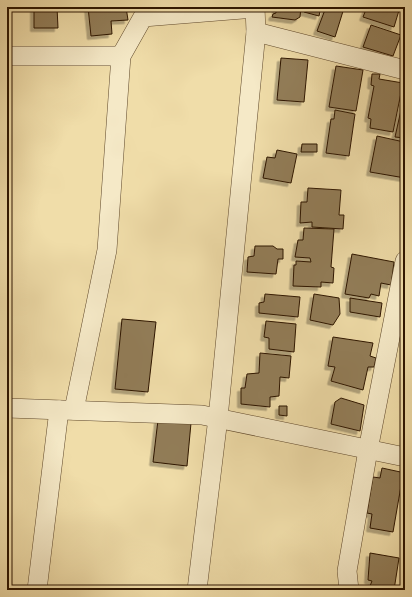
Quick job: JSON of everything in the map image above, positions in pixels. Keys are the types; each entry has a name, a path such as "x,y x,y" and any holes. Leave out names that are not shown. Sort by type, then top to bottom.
{"street":[{"path":"38,590 67,410 107,250 121,56 143,17 255,7 256,32 218,418 197,590"},
{"path":"256,32 405,70"},
{"path":"7,56 121,56"},
{"path":"349,590 347,570 368,450 405,260"},
{"path":"7,408 202,415 405,457"}],"building":[{"path":"34,7 57,7 58,28 34,28"},
{"path":"88,7 126,7 128,20 111,21 112,34 91,36"},
{"path":"276,7 301,7 300,17 295,20 272,17 273,14 276,13"},
{"path":"305,7 321,7 319,16 304,12"},
{"path":"326,7 344,8 335,37 317,31"},
{"path":"367,7 400,7 394,27 363,17"},
{"path":"371,25 401,35 393,56 363,47"},
{"path":"281,58 308,60 304,102 277,100"},
{"path":"336,66 363,70 356,111 329,107"},
{"path":"372,74 380,74 379,79 403,83 393,132 370,128 371,119 368,118 374,86 371,85"},
{"path":"405,84 405,99 401,98"},
{"path":"403,101 405,101 405,138 395,137"},
{"path":"335,110 355,114 349,156 326,153 331,119 334,119"},
{"path":"377,136 404,142 401,155 405,155 405,178 370,172"},
{"path":"302,144 317,144 317,152 301,152"},
{"path":"277,150 297,154 291,183 263,178 267,157 275,158"},
{"path":"308,188 341,190 339,215 344,215 343,229 312,227 312,222 300,223 301,202 307,202"},
{"path":"304,228 334,229 331,267 334,268 333,283 321,282 321,287 293,286 294,265 296,265 296,261 311,262 310,258 295,257 298,240 303,240"},
{"path":"255,246 273,246 277,249 283,249 283,259 278,259 276,274 247,272 248,257 254,256"},
{"path":"352,254 394,262 391,285 381,283 379,296 371,294 369,298 345,294"},
{"path":"265,294 300,297 298,317 259,313 259,303 264,302"},
{"path":"314,294 339,298 340,314 333,325 310,320"},
{"path":"350,298 382,303 380,317 350,312"},
{"path":"122,319 156,322 148,392 115,389"},
{"path":"266,321 296,324 294,352 269,349 269,338 264,337"},
{"path":"333,337 373,343 370,356 376,358 374,367 368,367 363,390 331,381 335,367 328,366"},
{"path":"260,353 291,356 289,378 280,377 279,396 270,397 270,407 241,404 241,388 245,388 247,374 259,373"},
{"path":"341,398 364,405 360,431 331,424 335,402"},
{"path":"279,406 287,406 287,416 279,415"},
{"path":"158,420 191,423 187,466 153,462"},
{"path":"382,468 405,473 405,487 401,486 393,532 370,528 372,514 367,513 373,477 380,478"},
{"path":"370,553 399,558 394,590 370,586 372,581 368,580"}]}
